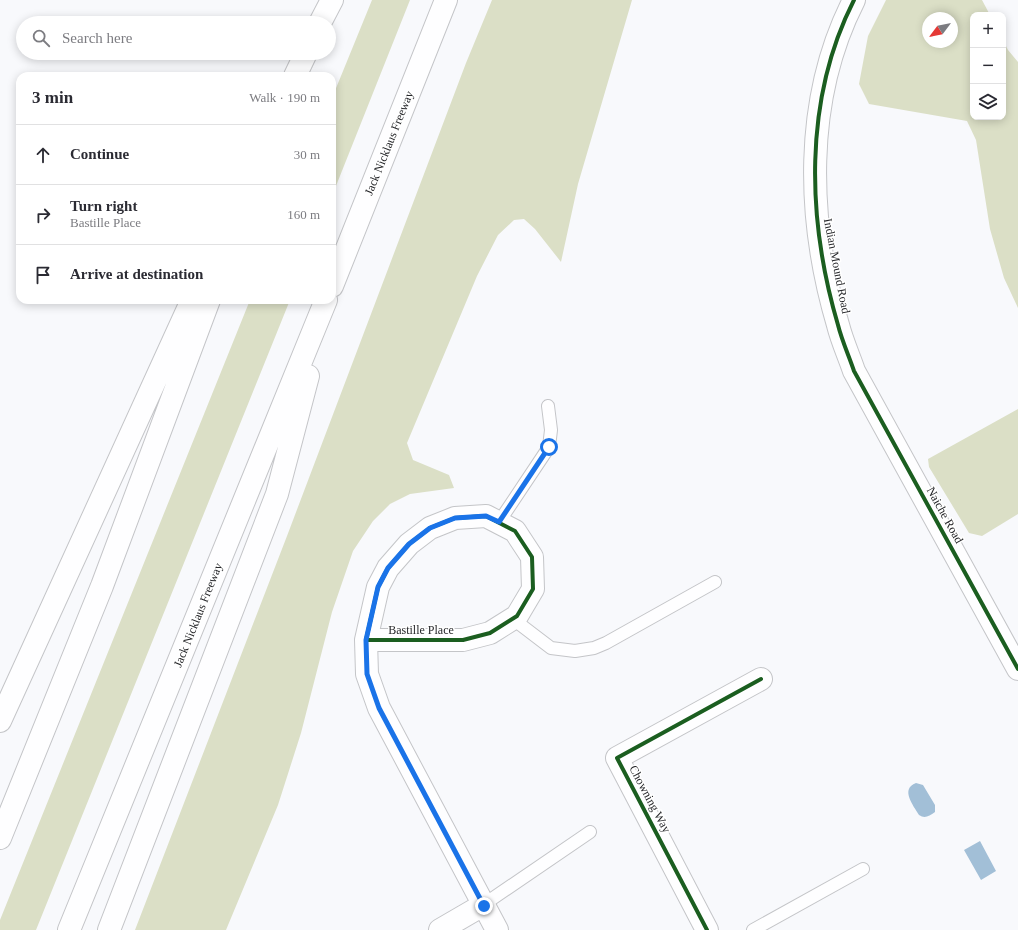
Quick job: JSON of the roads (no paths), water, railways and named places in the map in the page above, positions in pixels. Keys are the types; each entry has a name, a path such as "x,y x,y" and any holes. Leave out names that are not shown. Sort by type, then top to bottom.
{"main road":[{"path":"324,16 332,0"},
{"name":"Jack Nicklaus Freeway","path":"336,276 446,0"},
{"name":"Indian Mound Road","path":"854,0 844,19 831,60 821,103 816,148 815,193 819,236 827,281 838,326 854,371"},
{"path":"297,72 303,60"},
{"path":"0,720 190,304"},
{"path":"0,838 102,586 208,304"},
{"name":"Jack Nicklaus Freeway","path":"69,930 325,304"},
{"path":"109,930 277,494 326,304"},
{"name":"Naiche Road","path":"854,371 1018,666"},
{"name":"Bastille Place","path":"366,640 463,640 490,633 517,616 533,589 532,557 515,531 486,516 455,518 430,528 409,544 388,568 378,587 366,640 367,674 379,708 497,930"},
{"name":"Chowning Way","path":"707,930 617,758 761,680"},
{"path":"440,930 484,906"}],"lane":[{"path":"499,522 549,447 551,430 548,406"},
{"path":"513,619 551,648 575,651 594,648 606,644 715,582"},
{"path":"484,906 590,832"},
{"path":"753,930 863,869"}],"water":[{"path":"916,783 923,785 935,805 935,812 931,815 923,817 919,815 909,798 909,789"},
{"path":"980,841 996,871 981,880 964,850"}]}
